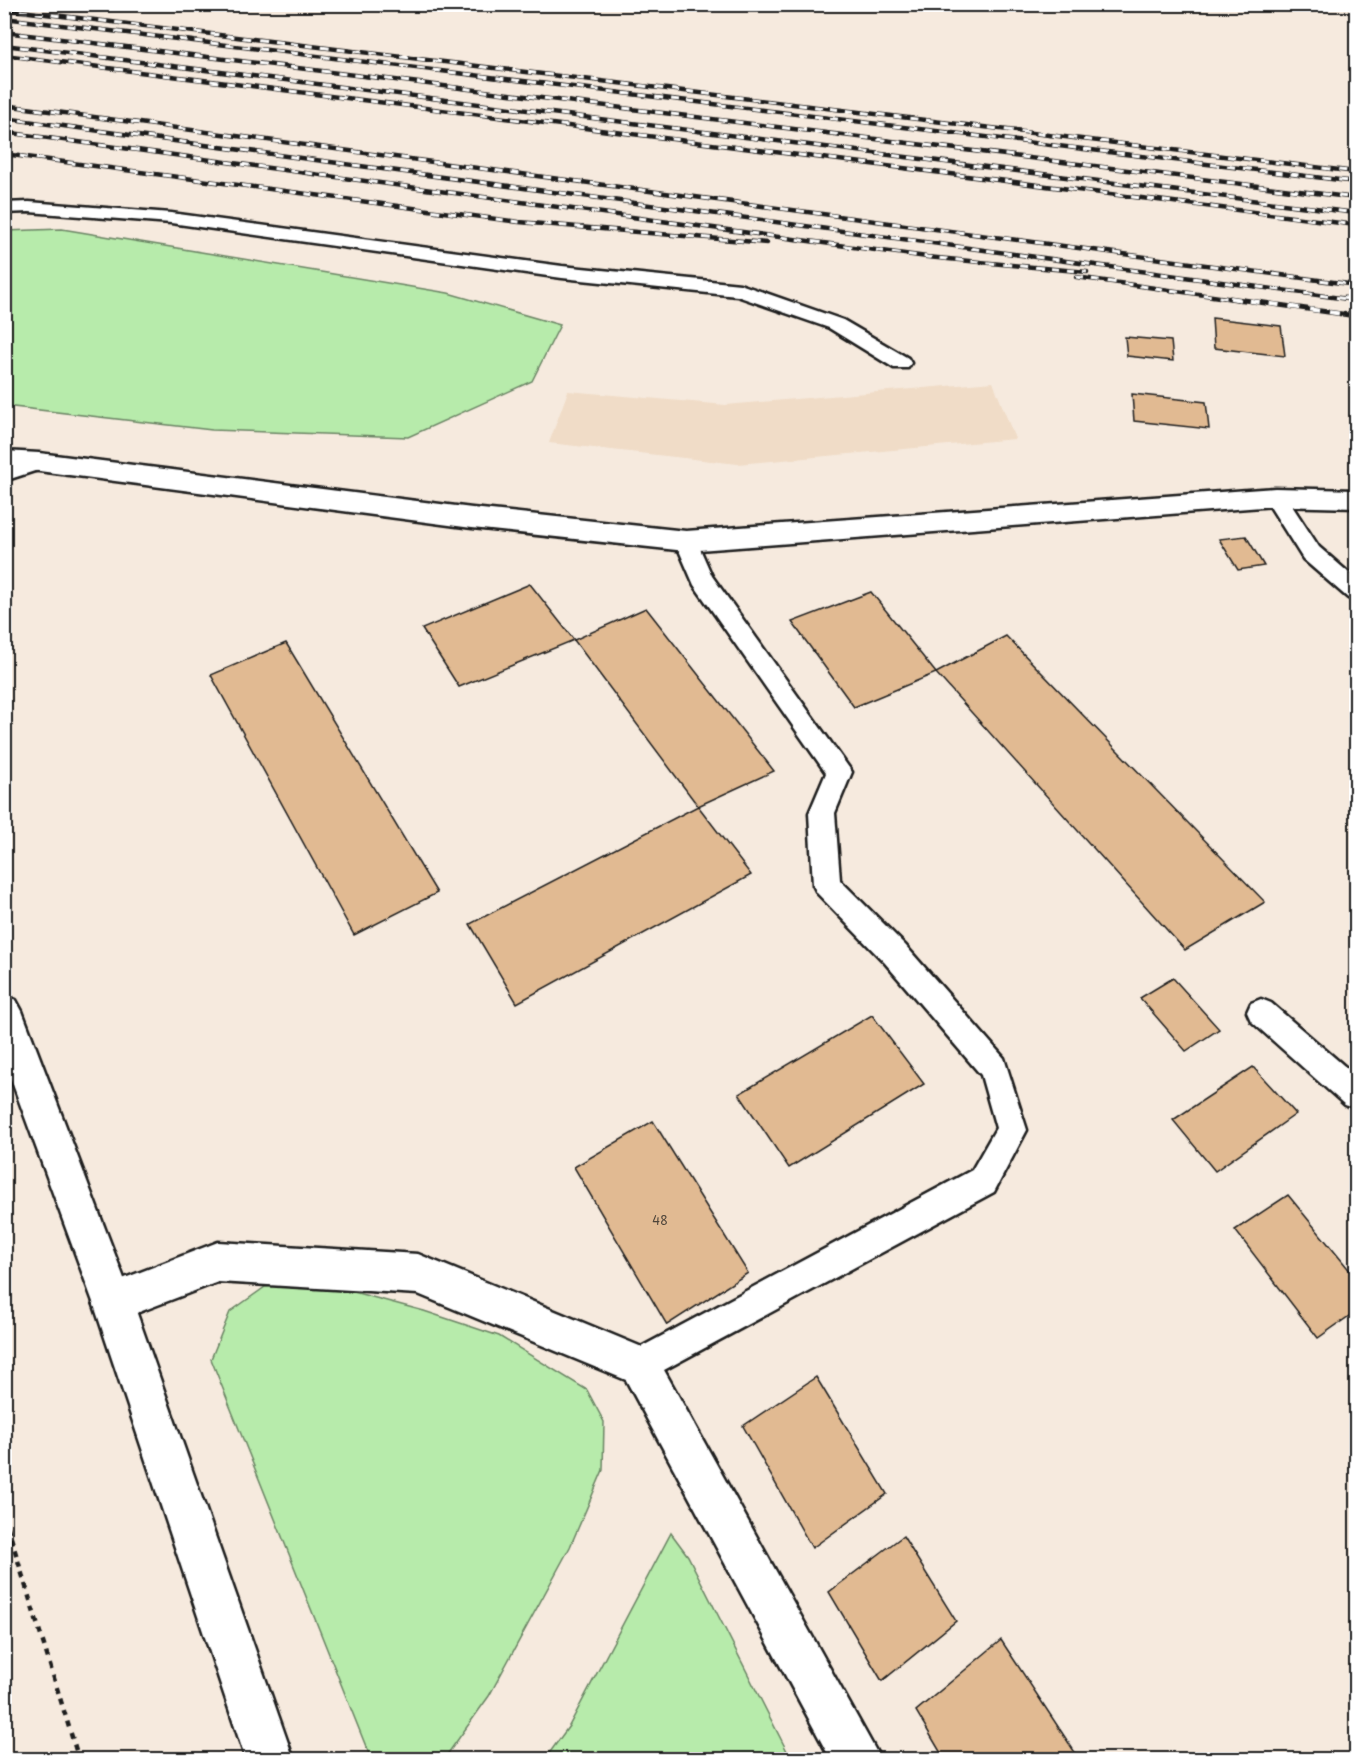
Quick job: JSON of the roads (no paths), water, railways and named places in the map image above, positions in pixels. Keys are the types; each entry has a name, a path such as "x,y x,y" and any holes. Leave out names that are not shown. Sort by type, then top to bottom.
{"street":[{"path":"4,460 39,462 472,518 686,541 1275,497 1356,499"},
{"path":"4,1011 113,1302 270,1760"},
{"path":"113,1302 218,1262 418,1274 640,1366 857,1760"}],"lane":[{"path":"4,208 29,207 171,218 562,272 740,290 836,324 901,363"},
{"path":"4,474 39,462"},
{"path":"1275,497 1311,553 1356,592"},
{"path":"640,1366 983,1181 1012,1130 994,1068 895,954 827,885 822,813 839,772 702,579 686,541"},
{"path":"1261,1012 1356,1095"}],"railway":[{"path":"4,9 1356,172"},
{"path":"4,18 1356,182"},
{"path":"4,32 1356,198"},
{"path":"4,45 1356,213"},
{"path":"4,55 1356,225"},
{"path":"4,105 1356,285"},
{"path":"4,118 1355,300"},
{"path":"4,132 927,257 1087,272"},
{"path":"4,154 519,222 767,243"},
{"path":"1076,277 1241,300"},
{"path":"1230,298 1356,316"},
{"path":"1344,298 1356,300"}]}
